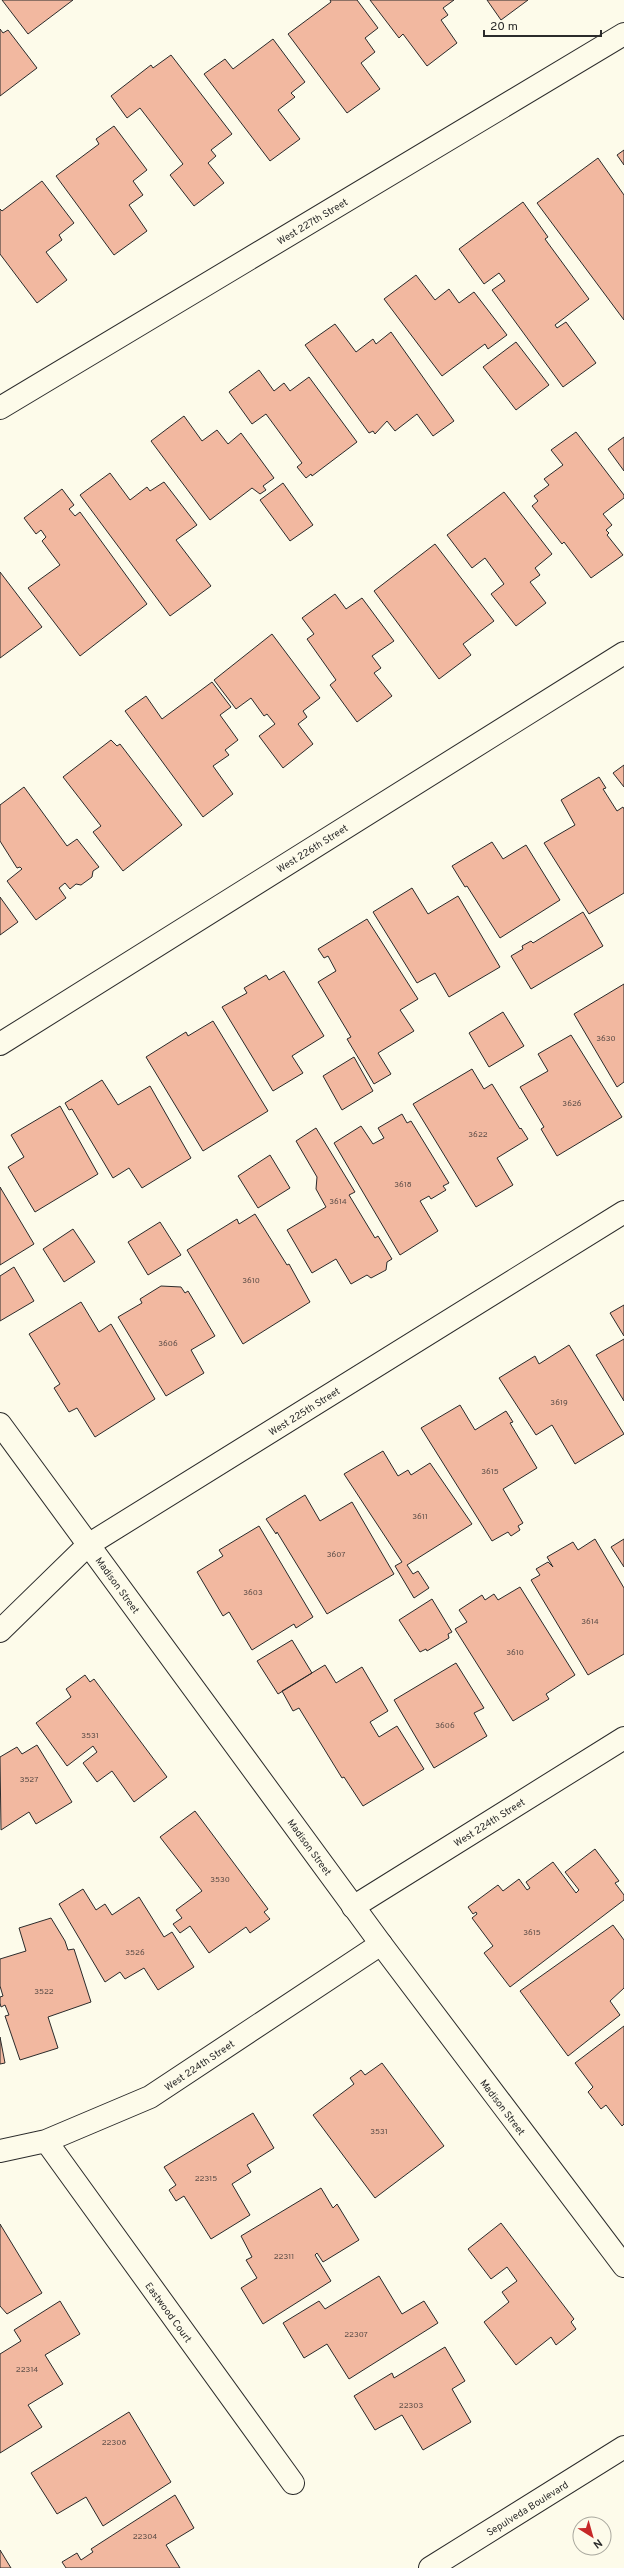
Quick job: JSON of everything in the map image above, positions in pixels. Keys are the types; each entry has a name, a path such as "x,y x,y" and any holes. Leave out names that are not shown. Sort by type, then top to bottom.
{"street":[{"name":"West 227th Street","path":"0,408 624,34"},
{"name":"West 226th Street","path":"0,1044 624,653"},
{"name":"West 225th Street","path":"0,1631 88,1545 624,1212"},
{"name":"Madison Street","path":"0,1424 381,1944 624,2266"},
{"name":"West 224th Street","path":"353,1906 624,1738"},
{"name":"West 224th Street","path":"0,2151 46,2141 150,2097 381,1944"},
{"name":"Eastwood Court","path":"46,2141 293,2483"},
{"name":"Sepulveda Boulevard","path":"430,2568 624,2447"}],"building":[{"path":"2,0 73,0 28,34"},
{"path":"330,0 357,0 378,28 365,38 375,52 361,63 380,89 347,113 288,34 331,2"},
{"path":"370,0 454,0 443,8 448,15 441,20 457,43 427,66 403,34 399,38"},
{"path":"487,0 528,0 501,20"},
{"path":"0,29 3,33 8,30 37,68 0,96"},
{"path":"273,39 305,82 291,93 295,97 278,110 300,139 270,161 204,74 225,59 233,69"},
{"path":"171,55 232,134 211,150 216,156 208,163 224,183 194,206 170,175 183,164 140,108 127,118 111,96 151,65 153,68"},
{"path":"114,126 147,170 133,181 143,195 129,205 147,231 114,255 56,176 99,144 96,139"},
{"path":"624,150 624,165 617,155"},
{"path":"598,158 624,195 624,320 537,203"},
{"path":"42,181 74,223 59,235 62,240 46,252 67,280 37,303 0,254 0,209 2,211"},
{"path":"523,202 548,237 545,239 589,299 555,325 557,328 566,322 596,363 563,387 492,290 505,281 499,273 484,284 459,249"},
{"path":"416,275 435,300 449,289 459,303 474,292 507,335 488,349 485,344 442,376 384,299"},
{"path":"335,324 356,352 373,339 376,344 391,332 454,421 433,436 417,414 395,431 387,421 375,434 373,431 369,433 305,345"},
{"path":"516,342 549,385 516,410 483,367"},
{"path":"259,370 274,391 284,383 290,391 309,377 357,442 312,476 311,474 306,478 297,467 302,463 266,414 252,424 229,392"},
{"path":"184,416 202,441 217,430 228,444 241,433 274,478 263,486 266,490 260,494 252,488 210,520 151,441"},
{"path":"576,432 624,495 624,498 603,514 612,525 606,530 609,533 607,535 623,555 591,578 564,542 562,544 532,506 538,501 534,496 549,485 544,479 563,465 551,450"},
{"path":"624,437 624,471 608,449"},
{"path":"110,473 130,500 147,487 150,491 164,482 197,525 176,540 211,586 170,616 80,495"},
{"path":"283,483 313,525 290,541 260,500"},
{"path":"62,489 74,505 69,509 75,516 80,512 147,604 80,656 28,588 60,565 42,541 46,537 41,530 36,534 24,518"},
{"path":"504,492 552,554 535,568 540,575 530,582 546,603 516,626 491,594 504,584 485,558 472,568 447,535"},
{"path":"435,544 494,621 463,644 471,655 439,679 374,591"},
{"path":"0,572 42,627 0,658"},
{"path":"335,594 346,609 362,598 394,641 372,656 381,668 374,673 392,696 357,722 330,685 336,680 307,639 314,634 302,618"},
{"path":"272,634 320,698 303,711 307,717 298,724 313,744 283,768 259,736 275,724 267,714 264,716 251,698 236,709 214,680"},
{"path":"212,682 231,707 220,715 238,740 225,750 229,755 213,766 233,794 203,817 125,711 146,696 162,719"},
{"path":"111,740 117,746 120,744 182,825 123,871 93,832 101,826 63,777"},
{"path":"624,765 624,787 613,773"},
{"path":"599,777 606,788 603,789 617,811 623,807 624,809 624,893 589,914 544,843 575,825 561,800"},
{"path":"24,787 67,846 77,839 99,867 93,871 92,877 81,885 76,884 70,889 65,883 59,888 66,898 36,920 7,881 22,869 20,867 17,868 0,841 0,805"},
{"path":"492,842 503,859 526,845 560,900 500,938 467,886 465,887 452,866"},
{"path":"412,888 428,914 458,896 500,967 449,997 435,973 417,983 373,912"},
{"path":"0,897 18,922 0,935"},
{"path":"583,912 603,946 531,989 511,956 523,949 522,946 531,941 533,943"},
{"path":"367,919 418,999 400,1010 414,1031 378,1053 391,1074 374,1084 347,1039 351,1037 318,982 336,971 328,956 324,958 318,949"},
{"path":"284,971 324,1036 292,1056 303,1073 273,1091 222,1007 247,993 244,988 266,975 269,980"},
{"path":"624,984 624,1082 617,1087 574,1014"},
{"path":"503,1012 524,1046 489,1067 469,1033"},
{"path":"213,1021 268,1111 203,1151 146,1057 186,1032 188,1036"},
{"path":"571,1035 622,1117 557,1156 541,1129 544,1127 520,1087 548,1071 538,1054"},
{"path":"354,1057 373,1091 342,1110 323,1076"},
{"path":"472,1069 484,1089 492,1084 520,1129 521,1128 528,1139 497,1158 513,1185 476,1207 413,1104"},
{"path":"102,1080 118,1105 150,1086 191,1158 142,1188 129,1168 113,1178 72,1109 69,1110 65,1103"},
{"path":"60,1106 98,1174 35,1212 8,1167 24,1157 11,1135"},
{"path":"402,1114 407,1123 411,1121 449,1183 443,1186 446,1190 431,1199 429,1196 420,1201 438,1231 400,1255 334,1143 361,1126 373,1144 384,1138 378,1128"},
{"path":"316,1128 355,1192 349,1195 375,1238 378,1236 392,1259 387,1262 386,1270 371,1278 367,1275 351,1284 336,1259 312,1273 287,1230 326,1207 316,1189 317,1177 296,1141"},
{"path":"270,1155 290,1188 258,1208 238,1176"},
{"path":"0,1187 34,1244 0,1265"},
{"path":"255,1214 287,1265 289,1264 310,1302 243,1344 187,1250 237,1219 239,1224"},
{"path":"160,1222 181,1255 148,1275 128,1242"},
{"path":"73,1229 95,1262 64,1282 43,1249"},
{"path":"14,1267 34,1301 0,1321 0,1276"},
{"path":"161,1286 181,1287 185,1293 188,1291 215,1336 191,1350 204,1373 166,1396 118,1317 142,1303 140,1299"},
{"path":"81,1302 99,1332 111,1324 155,1399 95,1437 77,1408 69,1412 54,1388 60,1384 29,1334"},
{"path":"624,1305 624,1336 610,1313"},
{"path":"624,1339 624,1401 596,1355"},
{"path":"569,1345 624,1434 575,1464 552,1425 536,1435 499,1378 535,1356 539,1364"},
{"path":"460,1405 475,1430 506,1411 513,1422 510,1423 537,1468 503,1489 523,1523 518,1526 520,1530 511,1536 508,1532 492,1541 421,1428"},
{"path":"383,1451 398,1476 408,1470 411,1475 430,1463 472,1524 407,1565 413,1574 418,1571 429,1588 414,1598 395,1566 402,1562 344,1474"},
{"path":"305,1495 320,1521 352,1502 394,1574 327,1614 277,1532 276,1534 266,1519"},
{"path":"259,1526 313,1617 296,1628 294,1624 252,1650 229,1612 223,1616 197,1572 223,1556 219,1550"},
{"path":"595,1539 624,1588 624,1654 588,1675 531,1580 540,1575 536,1569 548,1562 553,1567 547,1557 573,1542 578,1550"},
{"path":"624,1539 624,1567 611,1547"},
{"path":"520,1587 575,1675 546,1694 549,1699 513,1721 455,1629 467,1622 459,1610 482,1595 485,1600 494,1594 498,1600"},
{"path":"432,1599 452,1632 448,1634 449,1638 427,1651 426,1649 420,1652 399,1620"},
{"path":"292,1640 312,1673 278,1694 257,1661"},
{"path":"456,1663 484,1708 474,1713 487,1736 434,1768 394,1700"},
{"path":"325,1665 336,1683 362,1667 388,1711 370,1722 379,1737 397,1726 424,1769 363,1806 344,1777 342,1778 299,1708 293,1711 282,1691"},
{"path":"85,1675 90,1682 94,1679 167,1777 134,1802 112,1771 97,1782 83,1763 97,1752 93,1746 67,1766 36,1723 71,1697 66,1689"},
{"path":"37,1745 72,1802 36,1824 29,1812 1,1830 0,1757 17,1747 22,1754"},
{"path":"195,1811 268,1909 264,1912 270,1919 250,1933 246,1927 209,1953 190,1926 180,1933 173,1924 182,1918 176,1910 202,1891 160,1837"},
{"path":"595,1849 619,1881 615,1883 624,1895 624,1900 510,1987 484,1953 493,1946 472,1918 477,1914 476,1912 473,1914 468,1907 498,1885 503,1891 519,1879 527,1890 530,1888 526,1882 553,1862 576,1893 579,1890 565,1872"},
{"path":"83,1889 96,1910 105,1904 112,1915 139,1897 164,1937 172,1932 194,1967 158,1990 144,1968 125,1979 120,1972 105,1982 59,1904"},
{"path":"51,1918 65,1941 68,1950 74,1949 91,2002 48,2017 58,2048 20,2060 5,2016 9,2015 5,2005 1,2007 0,2003 0,1997 3,1996 0,1986 0,1959 26,1951 19,1928"},
{"path":"613,1925 624,1940 624,1988 610,2001 620,2015 568,2056 520,1991"},
{"path":"624,2026 624,2124 622,2126 606,2105 601,2109 588,2092 593,2087 575,2063"},
{"path":"0,2037 5,2063 0,2064"},
{"path":"382,2063 444,2146 375,2198 313,2115 354,2084 350,2078 361,2070 365,2075"},
{"path":"253,2113 274,2148 247,2165 251,2172 232,2184 250,2215 211,2239 184,2196 176,2201 169,2190 176,2185 164,2167"},
{"path":"321,2188 333,2208 337,2204 359,2240 323,2262 317,2253 315,2255 331,2281 263,2324 241,2288 257,2278 246,2260 252,2257 241,2236"},
{"path":"501,2223 574,2319 571,2322 576,2329 556,2345 551,2337 516,2365 484,2322 509,2302 502,2292 517,2281 507,2267 491,2279 468,2249"},
{"path":"0,2224 42,2293 7,2314 0,2306"},
{"path":"379,2276 402,2314 424,2301 438,2323 349,2379 327,2344 304,2358 283,2323 319,2301 325,2309"},
{"path":"60,2301 80,2334 45,2355 63,2384 28,2405 42,2427 0,2453 0,2354 21,2341 14,2330"},
{"path":"445,2347 465,2381 452,2389 471,2422 423,2450 402,2415 375,2430 354,2396 392,2373 394,2378"},
{"path":"129,2412 171,2482 103,2526 86,2497 57,2514 31,2473"},
{"path":"175,2495 194,2528 166,2545 180,2568 66,2568 62,2562 77,2553 81,2560 93,2552 91,2549"},
{"path":"0,2550 11,2568 0,2568"}]}
